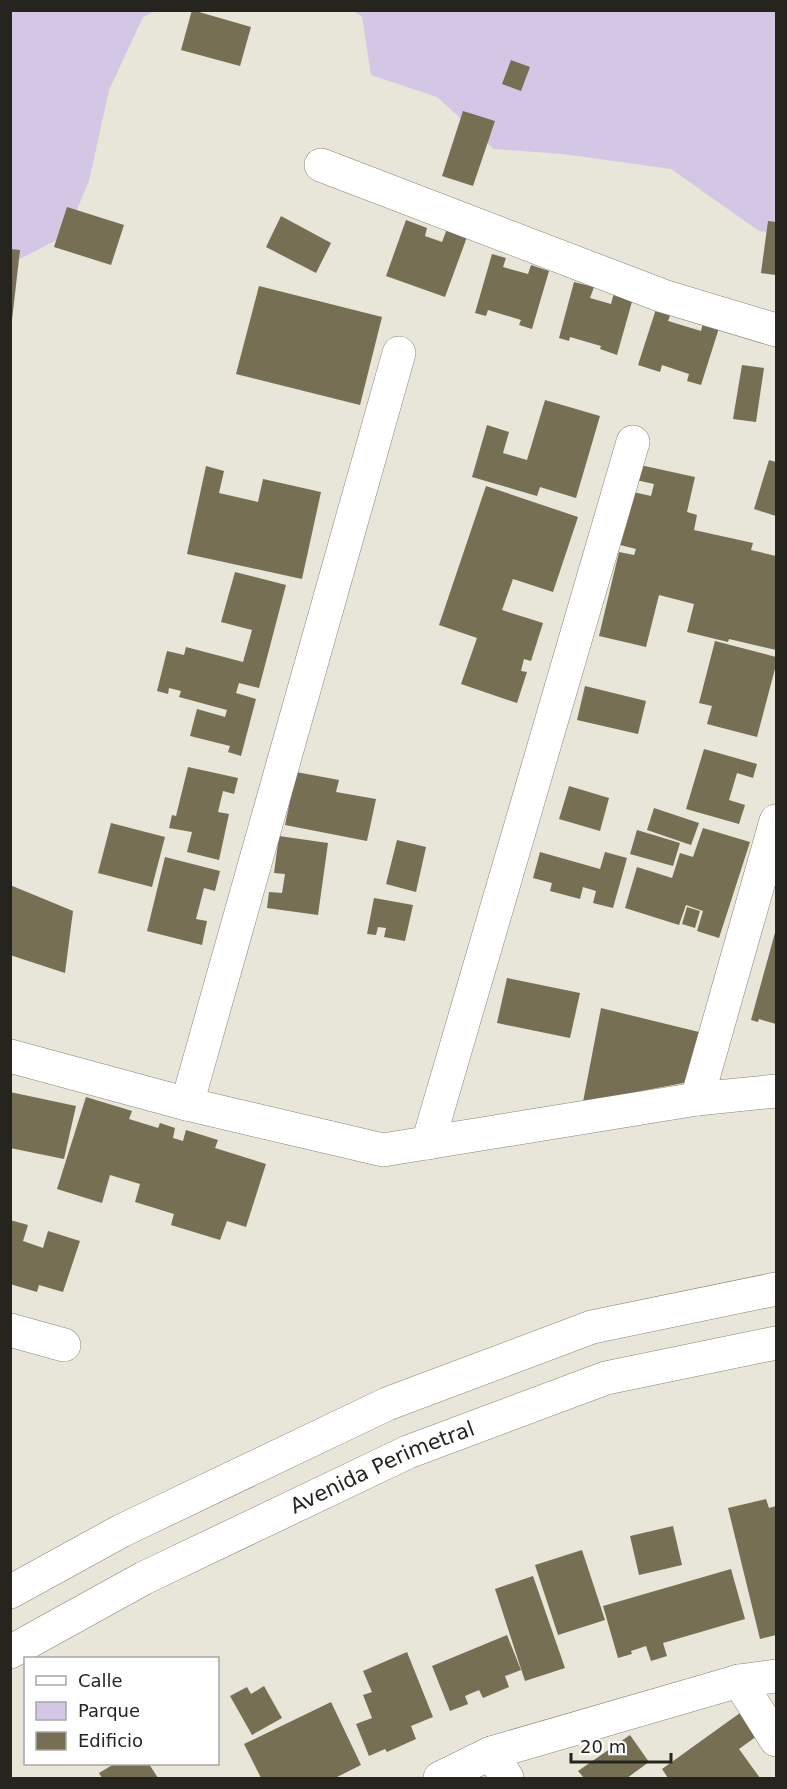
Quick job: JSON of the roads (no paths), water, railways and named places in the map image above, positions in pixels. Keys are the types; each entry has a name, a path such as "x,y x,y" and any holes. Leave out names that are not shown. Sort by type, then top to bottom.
{"street":[{"path":"321,165 663,296 777,330"},
{"path":"187,1104 399,354"},
{"path":"428,1143 633,442"},
{"path":"697,1099 777,821"},
{"path":"10,1056 187,1104 383,1150 697,1099 777,1091"},
{"path":"10,1592 121,1531 387,1404 592,1327 777,1289"},
{"path":"10,1330 64,1345"},
{"name":"Avenida Perimetral","path":"10,1652 144,1578 408,1452 606,1378 777,1343"},
{"path":"27,1657 64,1622"},
{"path":"10,1673 24,1660"},
{"path":"440,1779 499,1766 739,1682 777,1676"},
{"path":"739,1682 777,1740"}]}
